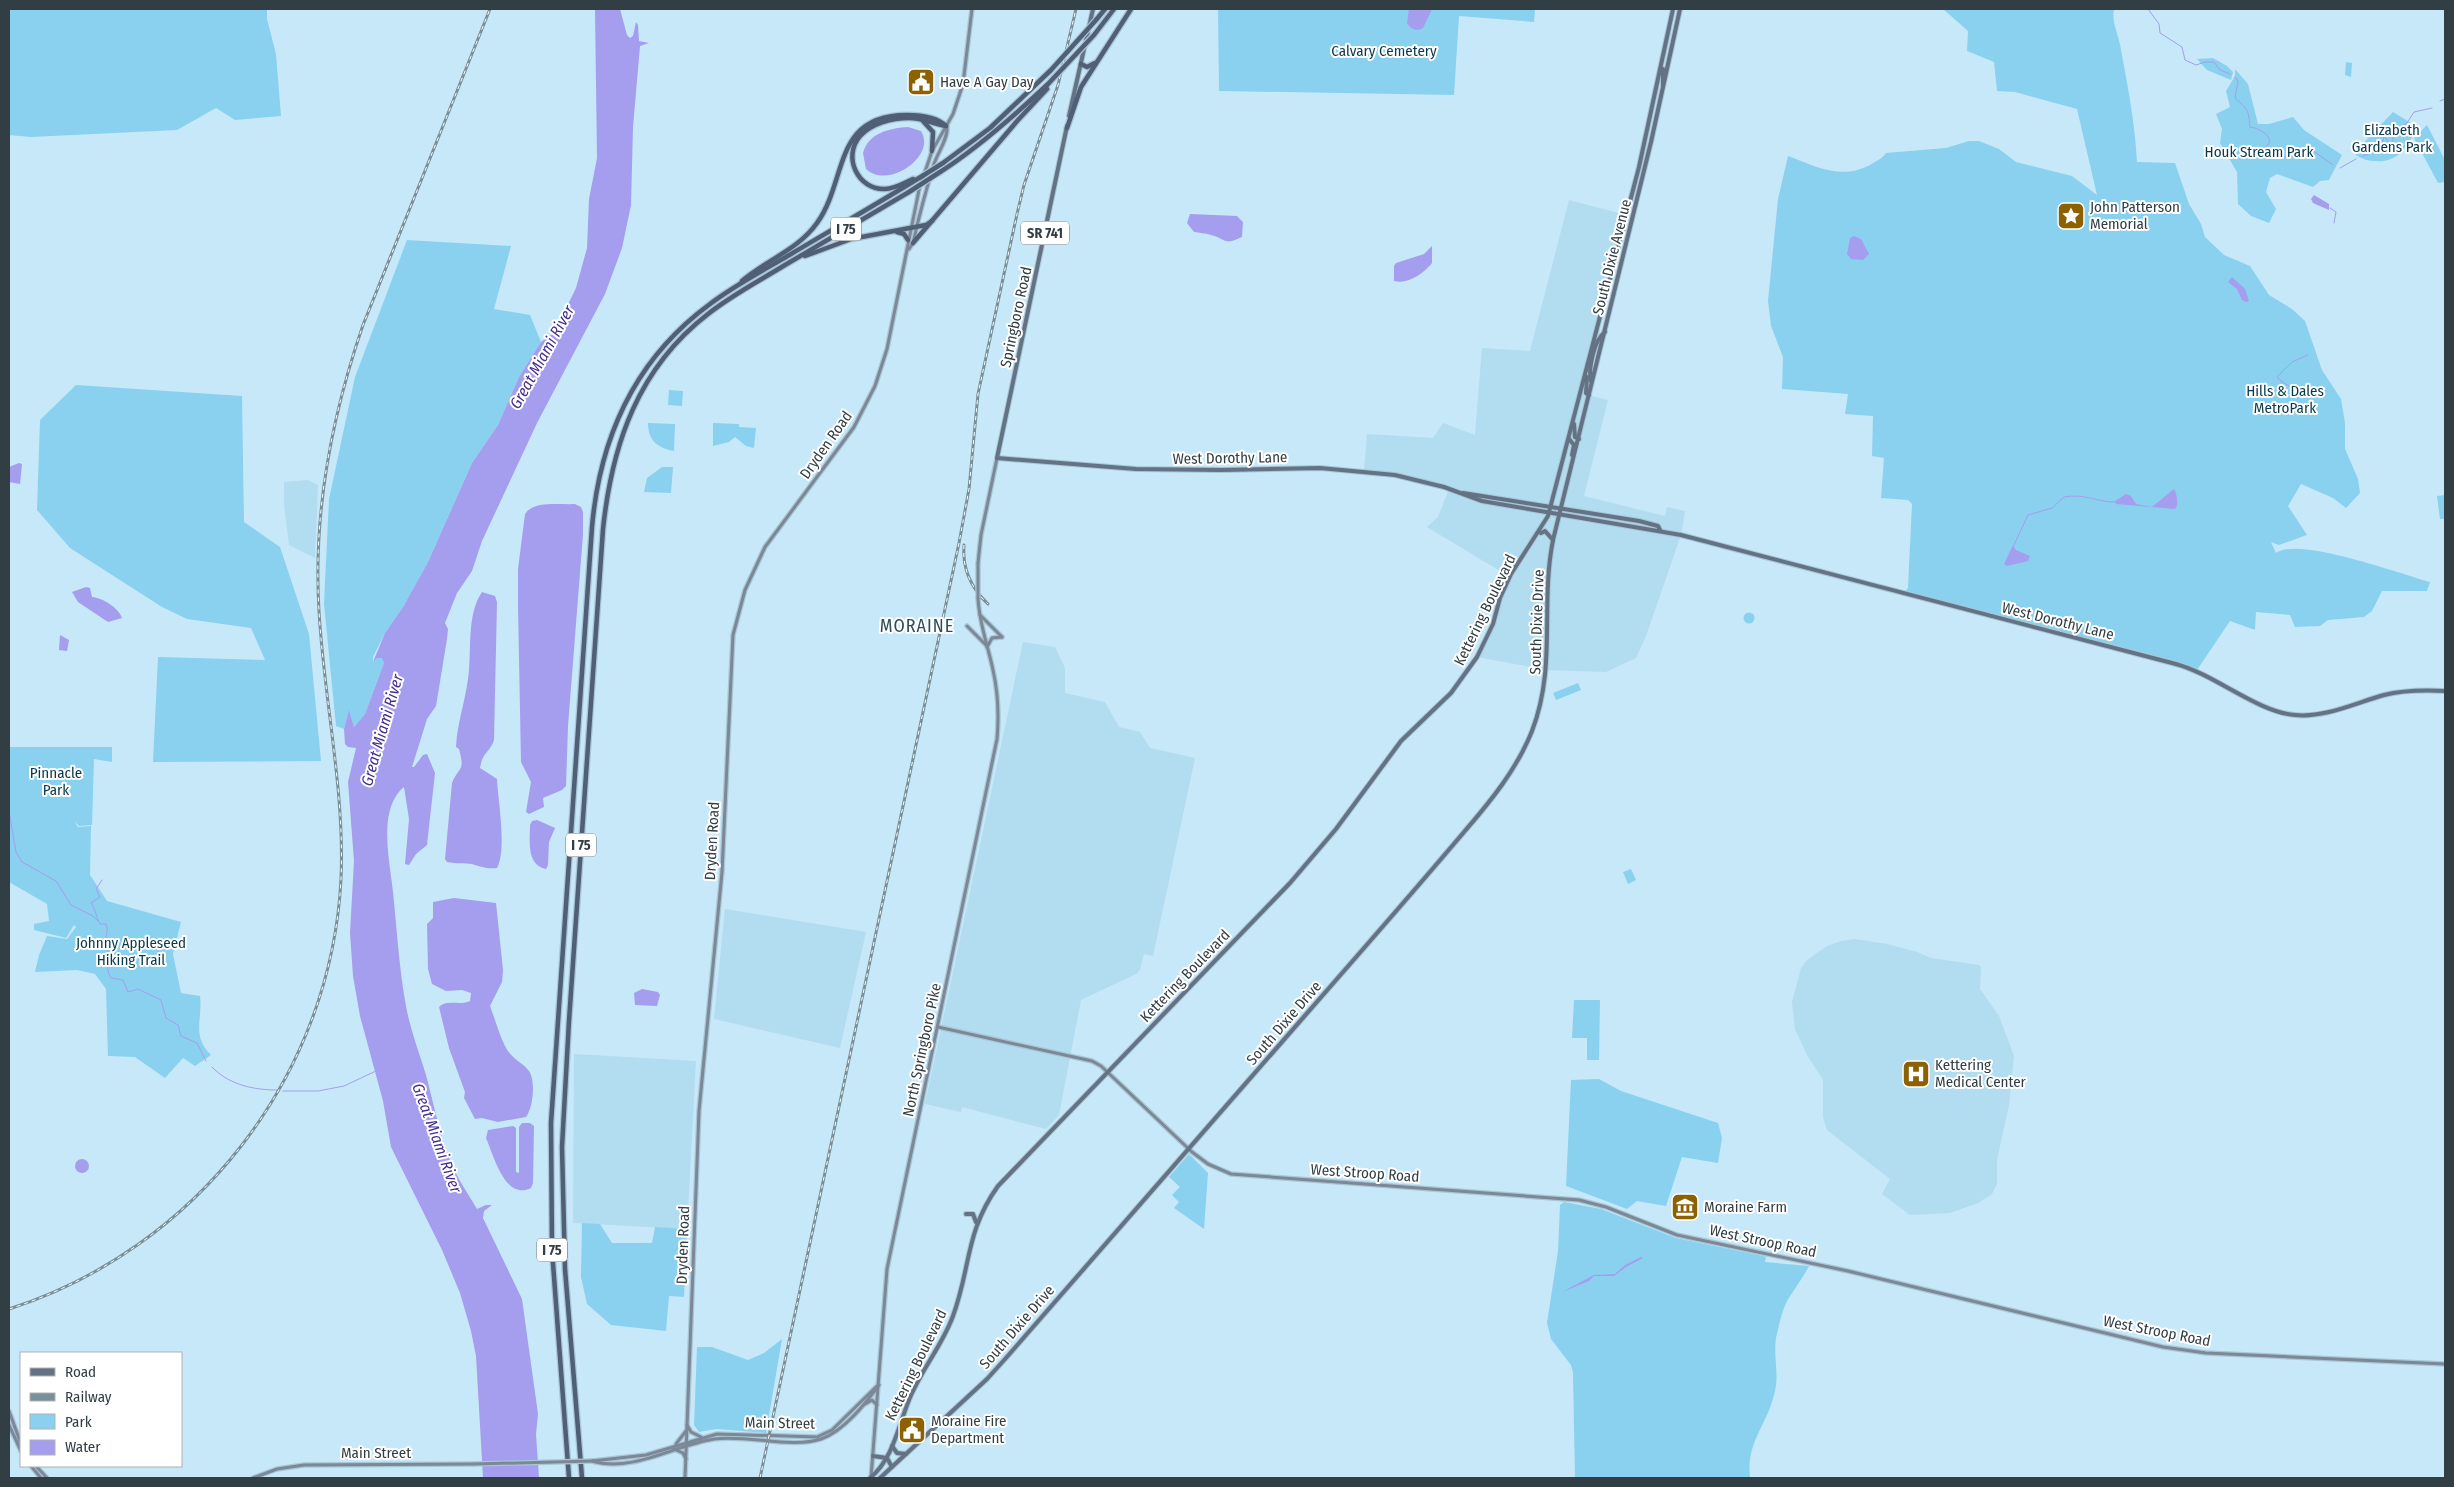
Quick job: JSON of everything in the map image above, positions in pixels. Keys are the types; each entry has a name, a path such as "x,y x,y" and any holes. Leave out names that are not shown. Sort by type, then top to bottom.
{"highway":[{"path":"946,126 917,119 890,120 872,127 856,141 852,158 860,178 876,188 893,188 913,181 943,162 990,128 1051,70 1105,9"},
{"name":"I 75","path":"582,1478 566,1269 562,1147 572,969 608,490 617,450 628,420 649,380 664,359 692,328 719,306 909,192 995,132 1047,87 1094,35 1114,9"},
{"path":"1067,128 1081,87 1131,9"},
{"path":"1080,64 1089,67 1098,60"},
{"path":"783,266 828,246 928,224 1047,87"},
{"path":"730,291 750,274 798,243 817,223 829,200 846,149 861,130 883,119 906,115 932,118 946,126"},
{"path":"917,119 927,123 933,132 932,152"},
{"name":"I 75","path":"569,1478 552,1250 551,1123 596,489 612,432 640,377 678,331 710,304 730,291 913,181"},
{"path":"890,232 902,233 910,242 942,210"}],"main road":[{"name":"Dryden Road","path":"910,242 911,227 919,190 932,152 957,105 965,76 972,9"},
{"name":"Springboro Road","path":"983,630 978,598 978,564 981,535 1093,9"},
{"name":"South Dixie Avenue","path":"1551,507 1639,167 1673,9"},
{"name":"South Dixie Avenue","path":"1561,509 1663,89 1663,69 1672,46 1680,9"},
{"name":"Dryden Road","path":"685,1478 699,1111 722,872 733,635 745,590 765,548 844,441 869,399 886,355 908,249 917,225 935,160 947,132 946,126"},
{"path":"1579,404 1589,395 1586,393 1588,383 1586,375"},
{"path":"1574,420 1575,436 1579,439"},
{"path":"1569,439 1574,445 1570,470"},
{"name":"West Dorothy Lane","path":"997,458 1158,470 1349,469 1417,480 1461,493 1639,521 1658,526 1660,530"},
{"name":"West Dorothy Lane","path":"1461,493 1470,499 1660,530 2176,664 2207,675 2268,708 2287,714 2319,714 2395,693 2421,690 2445,691"},
{"path":"1541,505 1548,504 1554,494"},
{"name":"Kettering Boulevard","path":"871,1478 887,1458 913,1391 952,1318 977,1224 998,1186 1295,878 1346,817 1401,741 1465,676 1487,639 1511,574 1544,526 1551,507"},
{"name":"South Dixie Drive","path":"880,1478 996,1369 1187,1147 1427,878 1483,809 1514,766 1531,734 1544,690 1548,663 1550,571 1553,540 1561,509"},
{"path":"1537,511 1542,516 1544,526"},
{"path":"1556,528 1568,516"},
{"path":"1538,535 1545,531 1553,540"},
{"path":"967,626 987,648 992,638 1002,637 990,627 980,614"},
{"name":"North Springboro Pike","path":"871,1478 878,1407 887,1269 997,739 997,694 983,630"},
{"name":"West Stroop Road","path":"938,1027 1088,1059 1098,1064 1187,1147 1215,1168 1245,1176 1554,1197 1589,1202 1677,1234 1841,1269 2163,1347 2206,1353 2445,1364"},
{"path":"966,1214 973,1214 977,1224"},
{"name":"Main Street","path":"687,1443 731,1437 803,1442 816,1441 834,1432 879,1385"},
{"name":"Main Street","path":"253,1478 277,1469 304,1465 592,1461 598,1463 631,1461 704,1437 732,1434 804,1438 822,1436 832,1430 870,1390 879,1385"},
{"path":"853,1414 870,1400 874,1400 878,1407"},
{"path":"9,1411 20,1441"},
{"path":"9,1425 20,1450"},
{"path":"686,1459 679,1450 673,1448 681,1439 687,1427 695,1435 704,1437"},
{"path":"892,1446 897,1453 906,1454"},
{"path":"872,1456 887,1458 892,1467"},
{"path":"32,1467 41,1478"},
{"path":"37,1467 47,1478"}],"shaded area":[{"path":"1569,200 1626,215 1582,394 1608,400 1584,496 1665,516 1667,507 1685,511 1681,535 1646,636 1636,658 1606,672 1547,670 1477,657 1493,624 1510,577 1427,527 1438,517 1449,489 1364,471 1367,434 1433,438 1443,423 1475,435 1482,348 1530,351"},
{"path":"308,480 318,485 315,558 289,545 284,505 284,482"},
{"path":"1023,642 1055,647 1065,668 1065,693 1105,702 1119,727 1140,732 1150,748 1195,758 1153,956 1144,954 1140,970 1136,974 1081,1000 1059,1115 1046,1129 962,1107 961,1112 925,1104"},
{"path":"725,909 866,932 840,1048 714,1019"},
{"name":"Kettering Medical Center","path":"1855,939 1887,944 1931,958 1979,965 1981,967 1980,989 1999,1016 2014,1056 2009,1105 1997,1160 1997,1184 1992,1194 1978,1203 1950,1213 1910,1215 1882,1194 1890,1179 1827,1130 1823,1117 1823,1080 1807,1055 1795,1029 1792,1002 1801,968 1807,960 1827,946"},
{"path":"574,1054 696,1061 687,1229 573,1223"}],"green space":[{"path":"9,9 267,9 267,19 276,54 281,116 235,120 216,108 177,130 31,137 9,135"},
{"name":"Calvary Cemetery","path":"1218,9 1535,9 1534,22 1459,16 1454,95 1219,91"},
{"name":"Hills & Dales MetroPark","path":"1943,9 2114,9 2114,24 2120,44 2131,106 2137,162 2175,163 2189,204 2201,224 2205,237 2224,255 2250,266 2269,295 2292,309 2305,321 2322,370 2341,399 2345,423 2345,449 2358,479 2360,493 2346,508 2333,498 2301,484 2288,506 2307,535 2279,545 2271,542 2276,553 2287,549 2305,549 2350,558 2430,582 2427,591 2382,591 2372,611 2364,617 2328,620 2320,626 2295,627 2290,615 2256,612 2255,630 2230,621 2197,670 1904,593 1908,588 1912,504 1908,500 1881,498 1884,458 1872,456 1873,416 1845,414 1848,394 1782,389 1783,357 1771,326 1768,301 1778,199 1788,156 1819,168 1839,172 1870,165 1886,153 1946,148 1969,141 1979,141 1999,149 2016,162 2072,176 2097,195 2077,109 2015,92 1997,91 1994,62 1967,51 1968,31"},
{"path":"2213,58 2233,72 2231,80 2207,70 2197,59"},
{"path":"2346,62 2352,63 2351,77 2345,75"},
{"name":"Houk Stream Park","path":"2235,69 2248,84 2258,124 2269,124 2293,117 2304,130 2342,155 2329,180 2320,181 2313,187 2277,174 2270,178 2266,192 2276,209 2269,223 2251,216 2238,204 2237,172 2220,143 2222,129 2216,114 2230,107 2226,91 2235,76"},
{"name":"Elizabeth Gardens Park","path":"2393,112 2419,128 2406,147 2396,156 2383,161 2367,160 2356,155 2356,151"},
{"path":"2427,125 2445,160 2445,182 2438,183 2414,138"},
{"path":"407,240 511,246 494,309 530,315 541,342 519,377 498,425 472,463 428,562 403,607 385,633 373,657 373,662 377,658 383,658 384,663 365,714 354,727 349,711 344,729 336,726 324,604 329,499 355,377"},
{"path":"76,385 242,396 244,522 280,547 309,634 321,761 153,762 158,657 265,660 251,628 187,619 162,607 70,548 37,510 40,420"},
{"path":"669,390 683,391 682,406 668,405"},
{"path":"648,423 675,424 674,451 663,448 655,443 650,435"},
{"path":"713,423 739,424 739,427 756,428 754,448 746,446 735,437 729,442 713,446"},
{"path":"662,467 673,467 671,493 644,492 647,478"},
{"path":"2445,495 2445,519 2440,519 2437,496"},
{"path":"1749,612 1755,618 1749,624 1743,618"},
{"path":"1578,683 1581,690 1556,700 1553,693"},
{"name":"Johnny Appleseed Hiking Trail","path":"9,747 112,747 112,762 94,759 92,825 79,826 74,821 78,827 91,826 90,875 107,901 181,922 173,954 181,993 200,996 199,1027 201,1041 211,1055 195,1066 183,1058 165,1078 135,1057 108,1056 106,989 95,974 77,970 35,972 39,955 47,936 67,939 76,927 74,925 66,938 34,930 34,924 49,921 47,904 9,882"},
{"path":"1631,869 1636,880 1628,884 1623,872"},
{"path":"1574,1000 1600,1000 1599,1060 1587,1060 1587,1038 1572,1038"},
{"path":"1599,1079 1621,1091 1718,1123 1722,1138 1718,1163 1682,1157 1666,1206 1637,1201 1627,1209 1566,1186 1571,1080"},
{"path":"1189,1154 1208,1173 1204,1229 1174,1208 1179,1202 1172,1195 1180,1187 1169,1177"},
{"path":"1564,1202 1601,1209 1676,1238 1763,1256 1766,1257 1765,1262 1809,1266 1787,1301 1782,1315 1775,1345 1776,1388 1771,1406 1751,1454 1750,1478 1575,1478 1573,1373 1571,1365 1551,1339 1547,1323 1558,1251 1560,1205"},
{"path":"582,1223 600,1224 612,1243 652,1243 655,1227 687,1229 684,1297 669,1296 666,1331 611,1325 587,1304 581,1277"},
{"path":"782,1339 766,1433 716,1429 699,1432 694,1425 697,1347 712,1347 748,1360 764,1353"}],"water":[{"name":"Great Miami River","path":"595,9 620,9 627,35 630,38 633,36 636,22 638,25 639,41 649,43 640,46 633,127 631,205 622,248 605,294 537,423 482,541 472,571 457,593 445,623 448,629 447,639 436,706 427,719 412,767 423,755 427,754 435,773 427,845 416,854 409,865 405,864 409,819 404,787 390,808 388,822 388,851 400,963 412,1032 453,1168 477,1209 486,1205 492,1205 484,1211 483,1218 522,1299 538,1414 536,1434 539,1478 483,1478 476,1356 471,1331 460,1293 442,1250 391,1147 383,1101 360,1016 353,976 350,933 354,861 348,782 356,748 348,747 345,744 344,729 349,710 354,727 365,714 384,663 382,658 377,658 373,662 385,633 403,607 428,562 472,463 498,425 519,377 541,342 554,333 576,288 587,248 589,199 597,158"},
{"path":"1409,9 1432,9 1423,28 1414,29 1407,23"},
{"path":"908,127 921,131 924,141 922,150 916,160 897,173 886,175 875,174 866,169 863,153 866,146 875,136 887,130"},
{"path":"2314,195 2329,204 2329,210 2313,203 2311,199"},
{"path":"1190,214 1237,216 1243,222 1242,237 1236,240 1225,241 1209,234 1194,232 1187,223"},
{"path":"1854,236 1861,239 1869,254 1863,260 1851,259 1847,254 1850,238"},
{"path":"1432,246 1432,263 1425,271 1410,280 1394,281 1394,266 1396,263 1424,254"},
{"path":"2232,277 2245,289 2249,301 2242,300 2237,289 2228,282"},
{"path":"19,463 22,464 20,484 9,482 9,467"},
{"path":"2174,489 2177,499 2175,509 2116,504 2115,501 2126,494 2131,496 2136,504 2152,507"},
{"path":"575,504 581,507 583,512 583,534 568,726 566,786 562,790 543,798 544,807 529,814 526,812 531,782 521,762 518,606 518,569 525,514 534,507 541,505"},
{"path":"2013,545 2016,550 2030,556 2028,561 2007,566 2004,564"},
{"path":"86,587 90,588 92,597 110,604 118,611 122,618 108,622 78,602 72,592"},
{"path":"482,592 495,596 497,602 494,740 484,755 480,768 497,779 502,837 500,860 497,868 484,868 472,864 447,862 445,859 452,783 462,765 459,749 456,747 468,679 472,623 477,601"},
{"path":"60,635 69,640 67,651 59,650"},
{"path":"537,820 555,828 549,842 548,865 546,869 535,863 530,851 530,825 532,821"},
{"path":"454,898 496,903 503,970 502,982 490,1006 505,1046 531,1075 533,1094 526,1117 498,1122 482,1118 475,1119 464,1098 465,1092 449,1048 439,1007 446,1003 470,1001 471,993 462,990 446,991 432,984 428,969 427,924 433,918 433,902"},
{"path":"642,989 658,992 660,995 657,1006 635,1005 634,993"},
{"path":"522,1123 530,1123 534,1126 533,1183 531,1188 522,1190 514,1188 507,1183 486,1138 488,1130 513,1126 516,1128 516,1172 519,1173 519,1127"},
{"path":"82,1159 87,1161 89,1166 87,1171 82,1173 77,1171 75,1166 77,1161"},
{"path":"1641,1257 1643,1258 1614,1276 1594,1276 1589,1281 1562,1292 1594,1275 1615,1274 1625,1265"}],"waterway":[{"path":"2148,9 2159,24 2160,33 2182,47 2185,60 2196,65 2214,62 2220,70 2230,74"},
{"path":"2235,77 2238,81 2235,98 2247,110 2250,127 2262,131 2269,138 2270,141 2266,147 2272,154 2291,157 2300,150 2312,150 2333,165"},
{"path":"2440,101 2445,99"},
{"path":"2363,156 2372,152 2374,142 2382,144 2384,136 2390,145 2393,143 2393,133 2407,123 2414,112 2432,108"},
{"path":"2340,168 2356,159"},
{"path":"2330,208 2336,212 2334,223"},
{"path":"2306,398 2299,391 2277,377 2292,362 2308,355"},
{"path":"2014,545 2028,515 2052,508 2064,497 2079,496 2116,502"},
{"path":"9,811 16,852 22,862 56,881 71,905 93,916 98,921"},
{"path":"102,880 96,889 100,897 91,903 100,924 106,924 107,927 106,945 109,955 109,975 111,978 123,980 128,992 138,989 161,1000 166,1018 178,1025 181,1036 197,1043 206,1061"},
{"path":"212,1067 226,1078 242,1085 277,1090"},
{"path":"283,1091 318,1091 344,1086 376,1071"}],"railway":[{"path":"9,1309 77,1281 138,1244 194,1199 241,1146 281,1086 311,1021 332,952 341,879 340,812 322,645 318,574 322,502 333,431 363,325 490,9"},
{"path":"760,1478 959,543 969,489 978,394 1024,185 1058,85 1076,9"},
{"path":"964,545 966,570 972,585 988,604"}],"place":[{"name":"Have A Gay Day","path":"921,82"},
{"name":"John Patterson Memorial","path":"2071,216"},
{"name":"Kettering Medical Center","path":"1916,1074"},
{"name":"Moraine Farm","path":"1685,1207"},
{"name":"Moraine Fire Department","path":"912,1430"}],"district":[{"name":"MORAINE","path":"917,626"}],"park label":[{"name":"Pinnacle Park","path":"56,782"}]}
